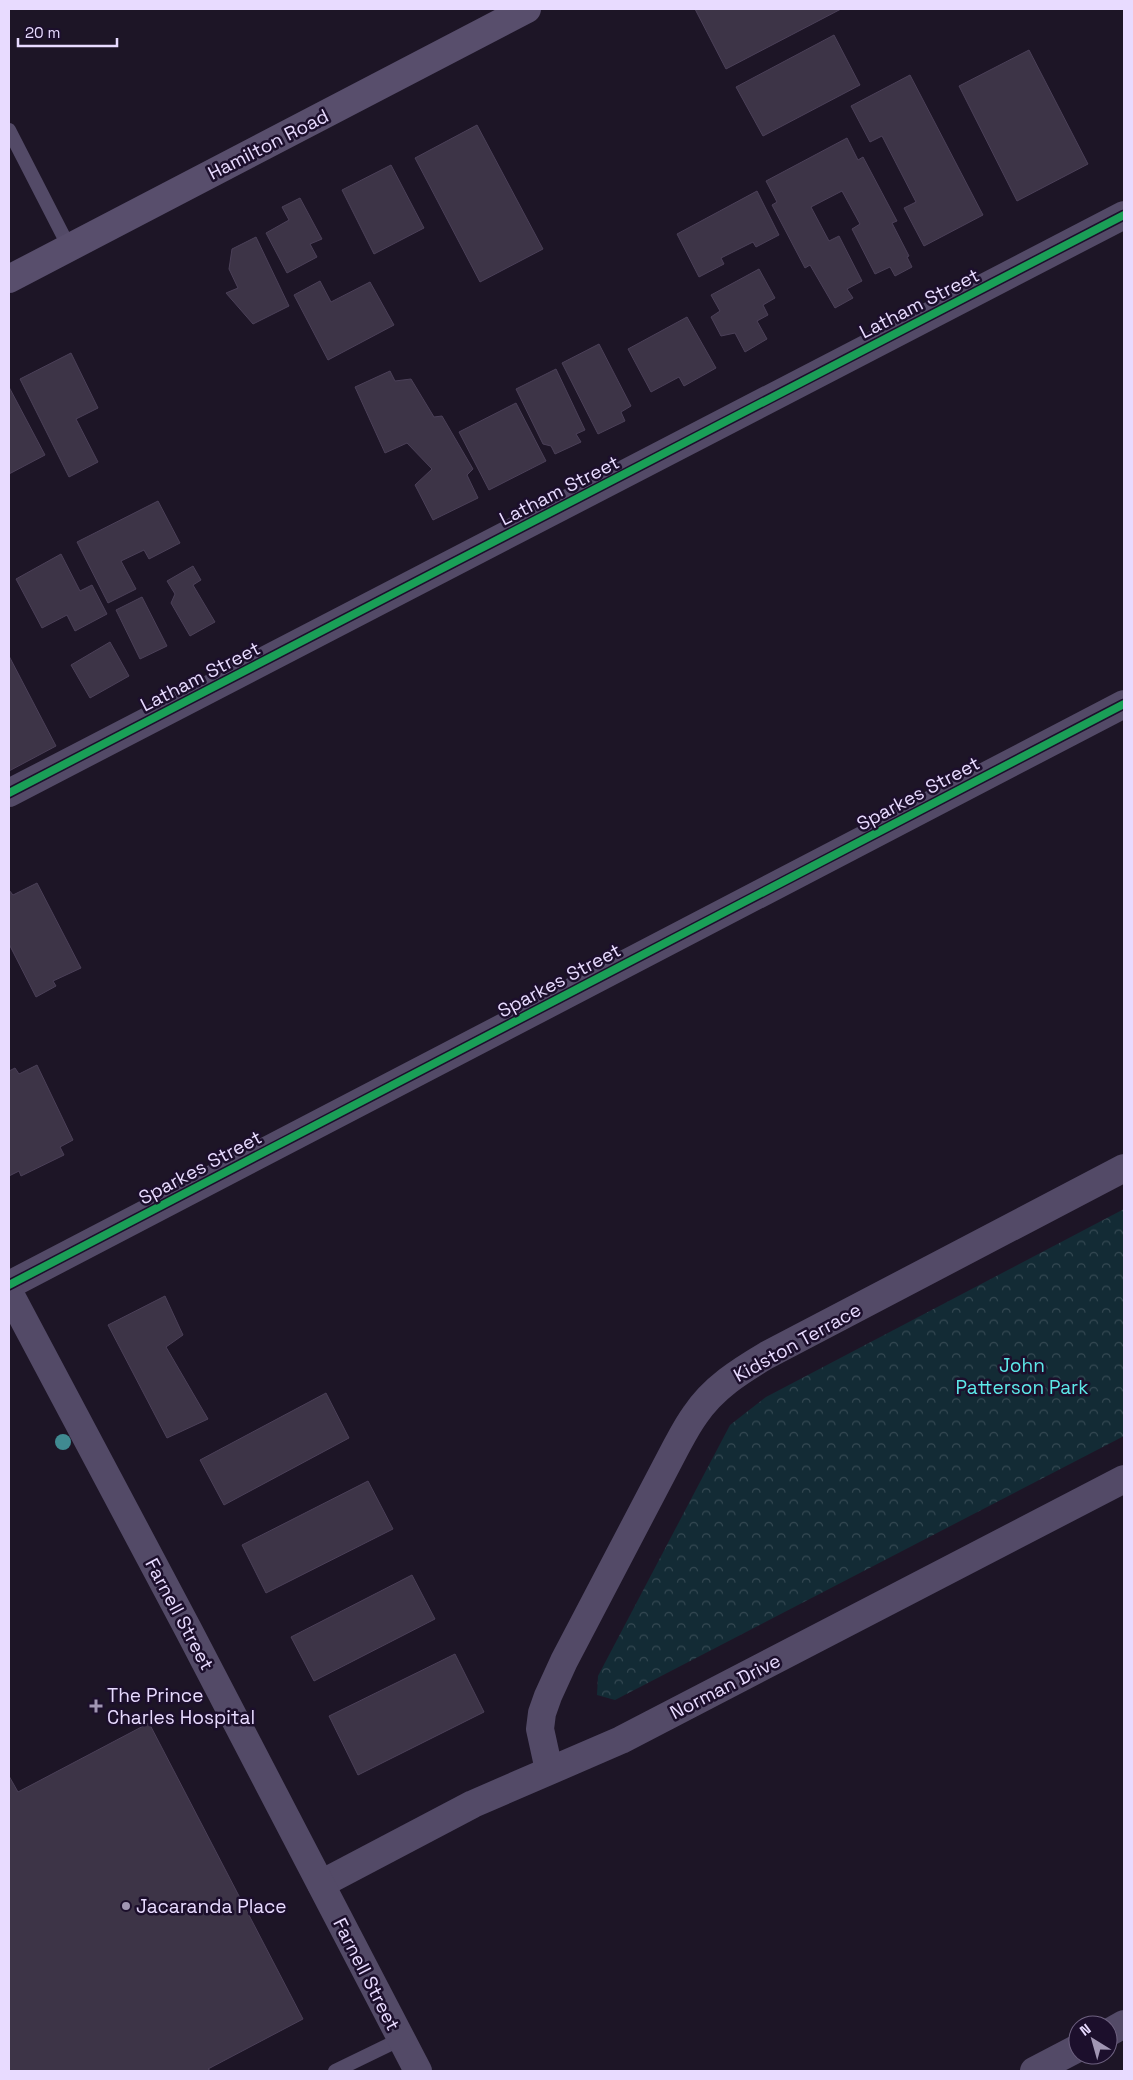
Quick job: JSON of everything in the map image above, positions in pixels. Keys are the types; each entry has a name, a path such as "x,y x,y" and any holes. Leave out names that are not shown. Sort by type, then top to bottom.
{"main road":[{"name":"Hamilton Road","path":"9,279 527,9"}],"street":[{"name":"Latham Street","path":"9,794 1124,215"},
{"name":"Sparkes Street","path":"9,1285 1124,704"},
{"name":"Kidston Terrace","path":"549,1770 540,1729 542,1713 564,1660 675,1449 694,1416 712,1394 736,1373 767,1354 1124,1168"},
{"name":"Farnell Street","path":"9,1292 194,1639 418,2071"},
{"name":"Norman Drive","path":"321,1884 473,1804 621,1740 1124,1479"},
{"path":"1034,2071 1068,2053"}],"lane":[{"path":"9,130 69,247"},
{"path":"335,2071 400,2039"}],"green space":[{"name":"John Patterson Park","path":"1124,1209 1124,1436 615,1700 597,1695 598,1676 730,1425 766,1397"}],"building":[{"path":"695,9 841,9 726,69"},
{"path":"834,35 860,85 763,136 736,87"},
{"path":"1029,50 1088,164 1017,201 959,86"},
{"path":"910,75 983,215 924,246 904,208 916,202 882,136 870,142 851,106"},
{"path":"477,125 543,249 480,282 415,158"},
{"path":"847,138 858,160 863,157 897,221 892,223 909,256 907,257 912,267 895,276 890,267 875,274 852,229 860,224 842,191 811,207 829,241 839,236 862,281 847,289 853,298 835,308 810,265 805,268 772,205 777,202 766,181"},
{"path":"391,165 424,228 374,254 342,190"},
{"path":"757,191 779,235 756,247 753,242 721,258 724,264 699,277 677,234"},
{"path":"300,198 322,239 310,244 317,257 287,273 266,233 289,220 282,207"},
{"path":"256,237 289,306 253,324 226,293 238,288 229,269 232,249"},
{"path":"759,269 775,298 763,305 768,315 757,321 767,339 745,352 735,333 721,336 711,317 720,311 711,295"},
{"path":"320,281 331,302 370,282 394,325 328,360 294,295"},
{"path":"687,317 716,368 684,386 679,377 651,392 628,349"},
{"path":"599,344 631,406 621,412 625,421 598,434 562,363"},
{"path":"71,353 98,408 76,419 98,462 69,477 20,379"},
{"path":"556,369 585,430 576,434 581,442 555,454 551,446 543,444 516,389"},
{"path":"390,371 395,381 411,379 434,417 442,416 473,469 467,475 478,498 433,520 415,485 432,469 407,443 385,453 355,387"},
{"path":"9,387 45,455 9,474"},
{"path":"516,403 546,461 489,490 459,432"},
{"path":"158,501 180,543 149,559 144,550 121,561 136,589 108,603 77,542"},
{"path":"61,554 80,591 92,585 107,614 75,631 67,615 42,628 16,579"},
{"path":"193,566 201,580 193,585 215,622 190,636 171,603 175,594 167,581"},
{"path":"142,597 167,646 140,659 116,610"},
{"path":"110,642 129,676 90,698 71,665"},
{"path":"9,656 56,746 9,771"},
{"path":"37,883 81,968 53,981 56,986 36,997 9,944 9,890 13,895"},
{"path":"37,1065 73,1140 60,1147 64,1155 21,1176 19,1171 9,1176 9,1071 15,1068 19,1074"},
{"path":"165,1296 183,1335 166,1347 208,1419 167,1438 108,1325"},
{"path":"326,1393 349,1438 224,1505 200,1460"},
{"path":"368,1481 393,1529 266,1593 242,1545"},
{"path":"412,1575 435,1619 314,1681 291,1637"},
{"path":"455,1654 484,1712 358,1775 329,1716"},
{"name":"Jacaranda Place","path":"149,1723 303,2019 208,2069 211,2071 9,2071 9,1776 18,1792"}],"cycle path":[{"path":"9,793 1124,215"},
{"path":"9,1285 1124,704"}],"place":[{"name":"The Prince Charles Hospital","path":"96,1706"},
{"name":"Jacaranda Place","path":"126,1906"}]}
